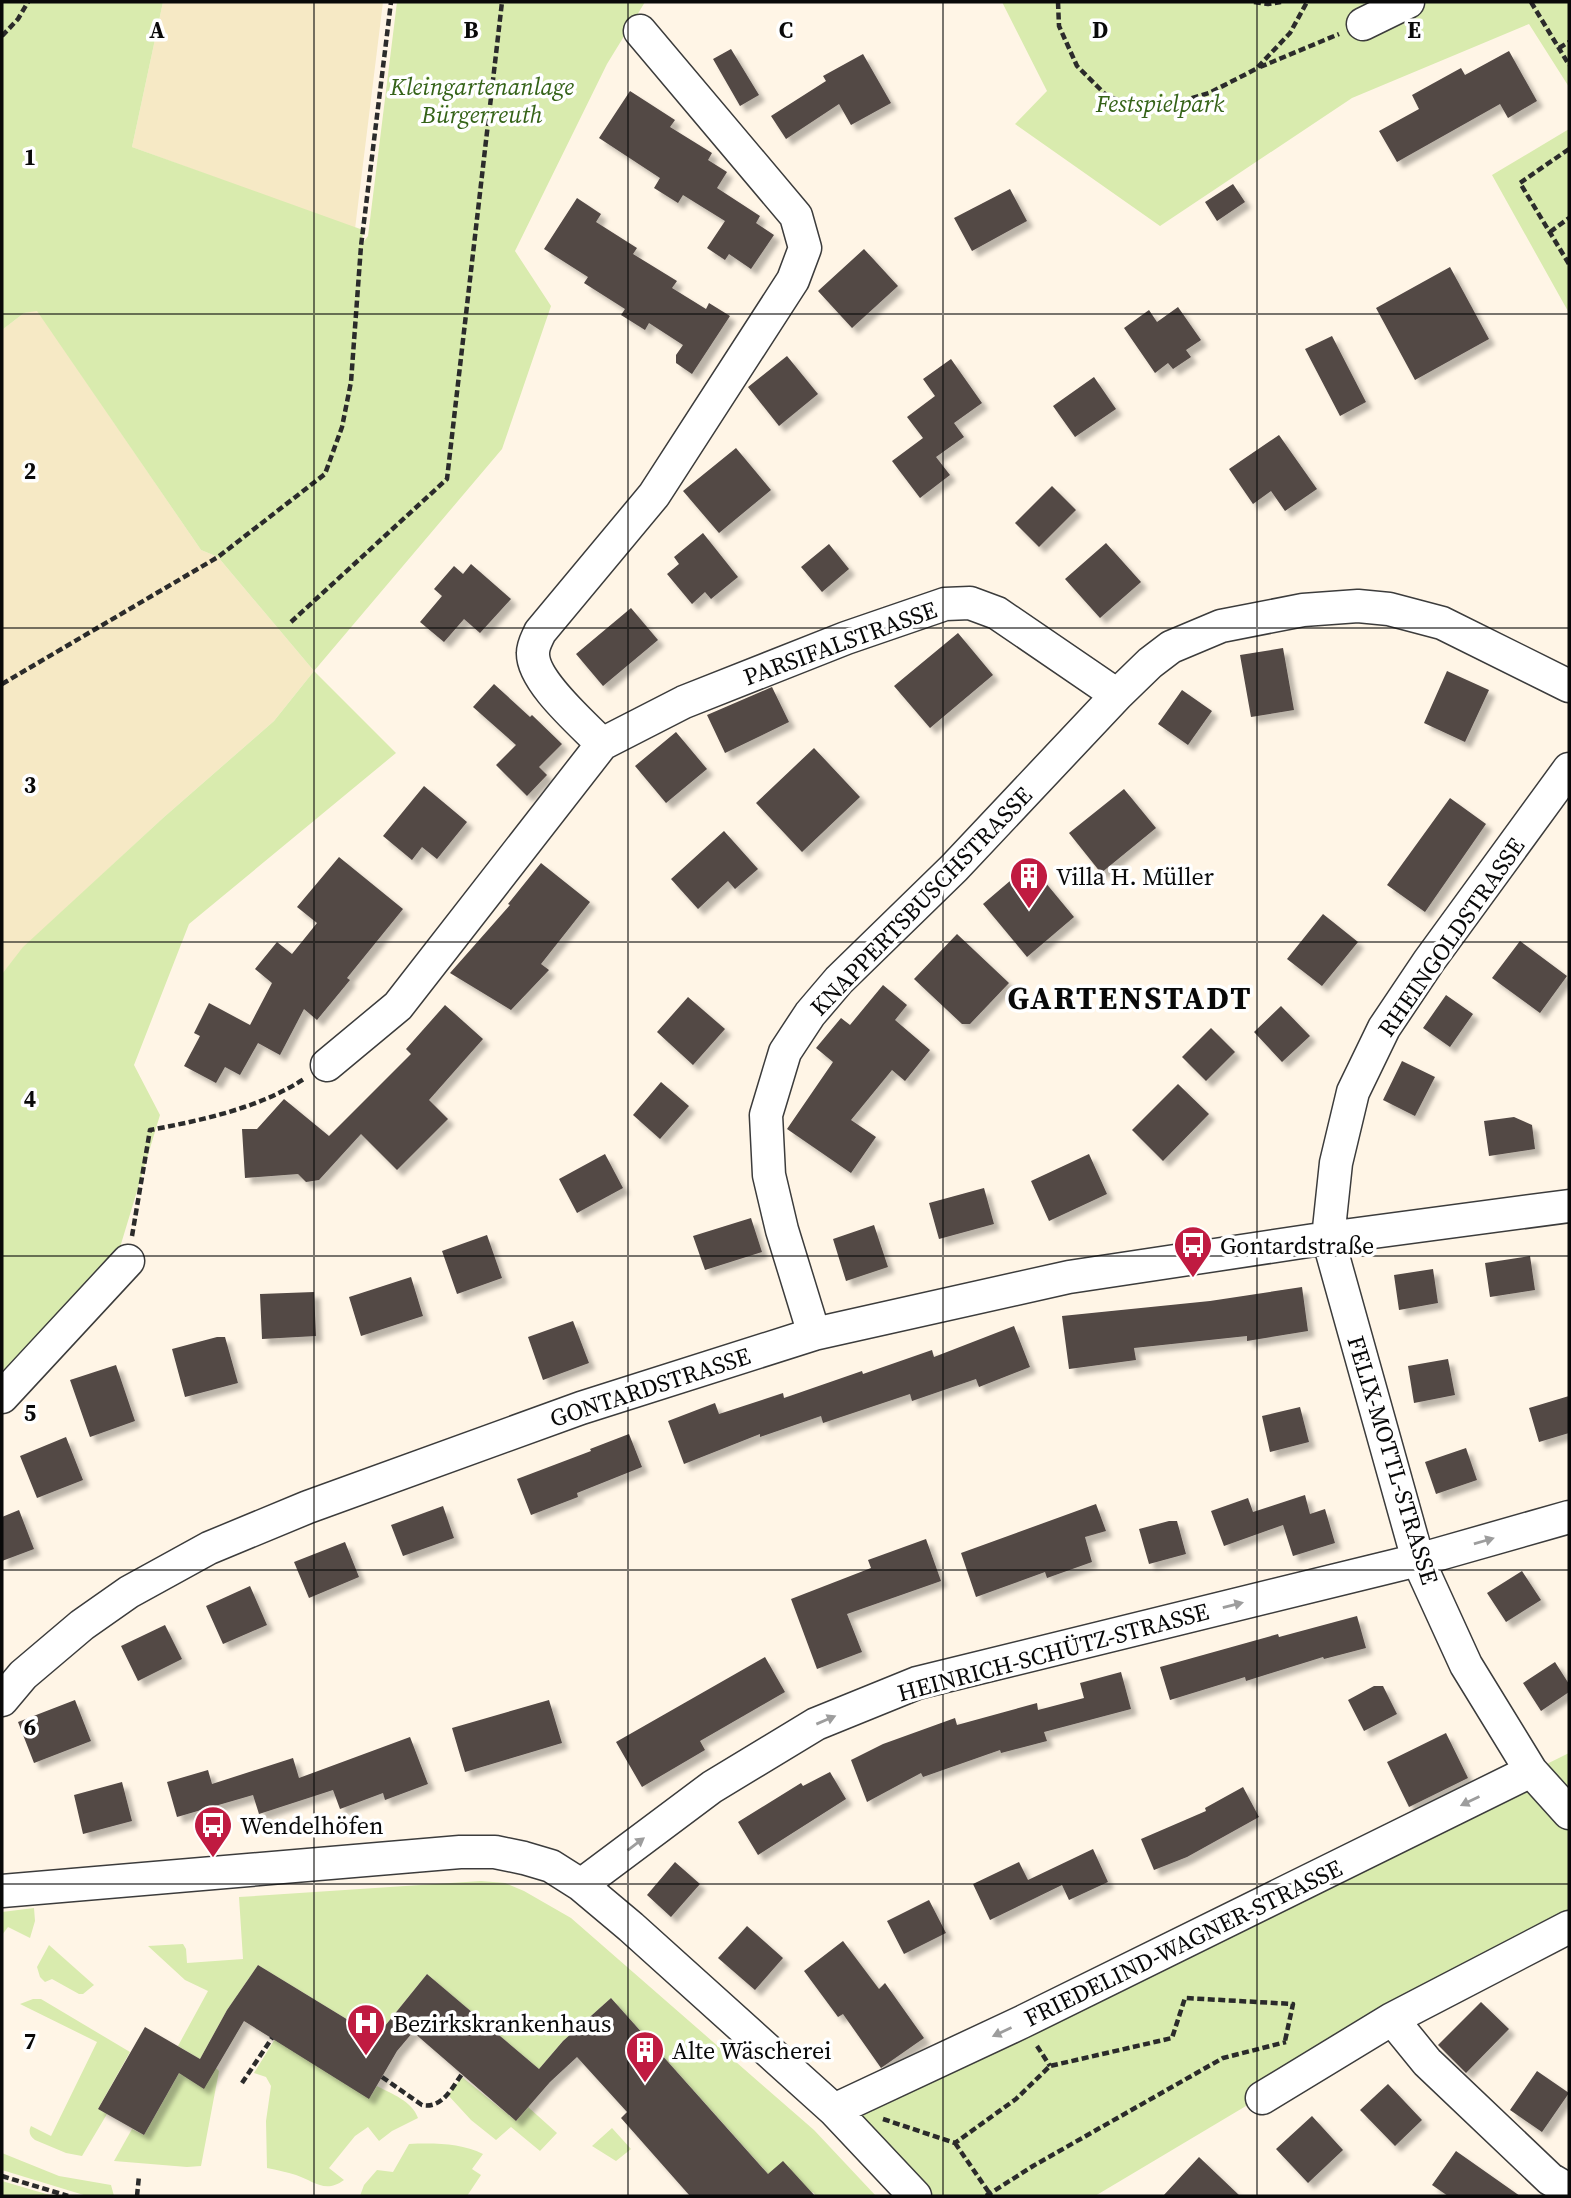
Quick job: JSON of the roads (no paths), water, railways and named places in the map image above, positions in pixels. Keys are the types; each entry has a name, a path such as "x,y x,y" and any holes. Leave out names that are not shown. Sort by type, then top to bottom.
{"street":[{"path":"1363,24 1408,2"},
{"path":"601,744 544,681 533,656 534,643 540,632 654,495 793,280 805,248 796,216 640,32"},
{"name":"PARSIFALSTRASSE","path":"327,1065 398,1006 601,744 684,702 846,638 945,604 970,603 997,612 1117,695"},
{"path":"1117,695 1171,647 1192,636 1251,619 1303,610 1357,606 1389,609 1442,623 1569,687"},
{"name":"KNAPPERTSBUSCHSTRASSE","path":"814,1334 782,1230 769,1175 766,1115 785,1052 810,1014 839,980 954,868 1117,695"},
{"name":"RHEINGOLDSTRASSE","path":"1328,1238 1336,1163 1353,1092 1384,1028 1429,961 1569,769"},
{"name":"GONTARDSTRASSE","path":"2,1700 23,1675 82,1625 129,1592 209,1548 308,1507 581,1408 814,1334 1069,1277 1328,1238 1569,1206"},
{"name":"FELIX-MOTTL-STRASSE","path":"1328,1238 1418,1560 1466,1665 1531,1771 1569,1812"},
{"path":"2,1397 128,1261"},
{"name":"HEINRICH-SCHÜTZ-STRASSE","path":"581,1885 712,1787 804,1731 917,1683 1418,1560 1569,1517"},
{"name":"FRIEDELIND-WAGNER-STRASSE","path":"838,2108 1022,2022 1531,1771"},
{"path":"2,1891 460,1852 495,1852 551,1866 581,1885 631,1927 838,2108 915,2196"},
{"path":"1262,2098 1392,2020 1569,1927"},
{"path":"1392,2020 1427,2062 1550,2179 1569,2190"}],"place":[{"name":"Villa H. Müller","path":"1029,910"},
{"name":"Gontardstraße","path":"1193,1279"},
{"name":"Wendelhöfen","path":"213,1859"},
{"name":"Bezirkskrankenhaus","path":"366,2057"},
{"name":"Alte Wäscherei","path":"645,2084"}],"district":[{"name":"GARTENSTADT","path":"1130,998"}],"park label":[{"name":"Kleingartenanlage Bürgerreuth","path":"482,100"},
{"name":"Festspielpark","path":"1160,103"}]}
